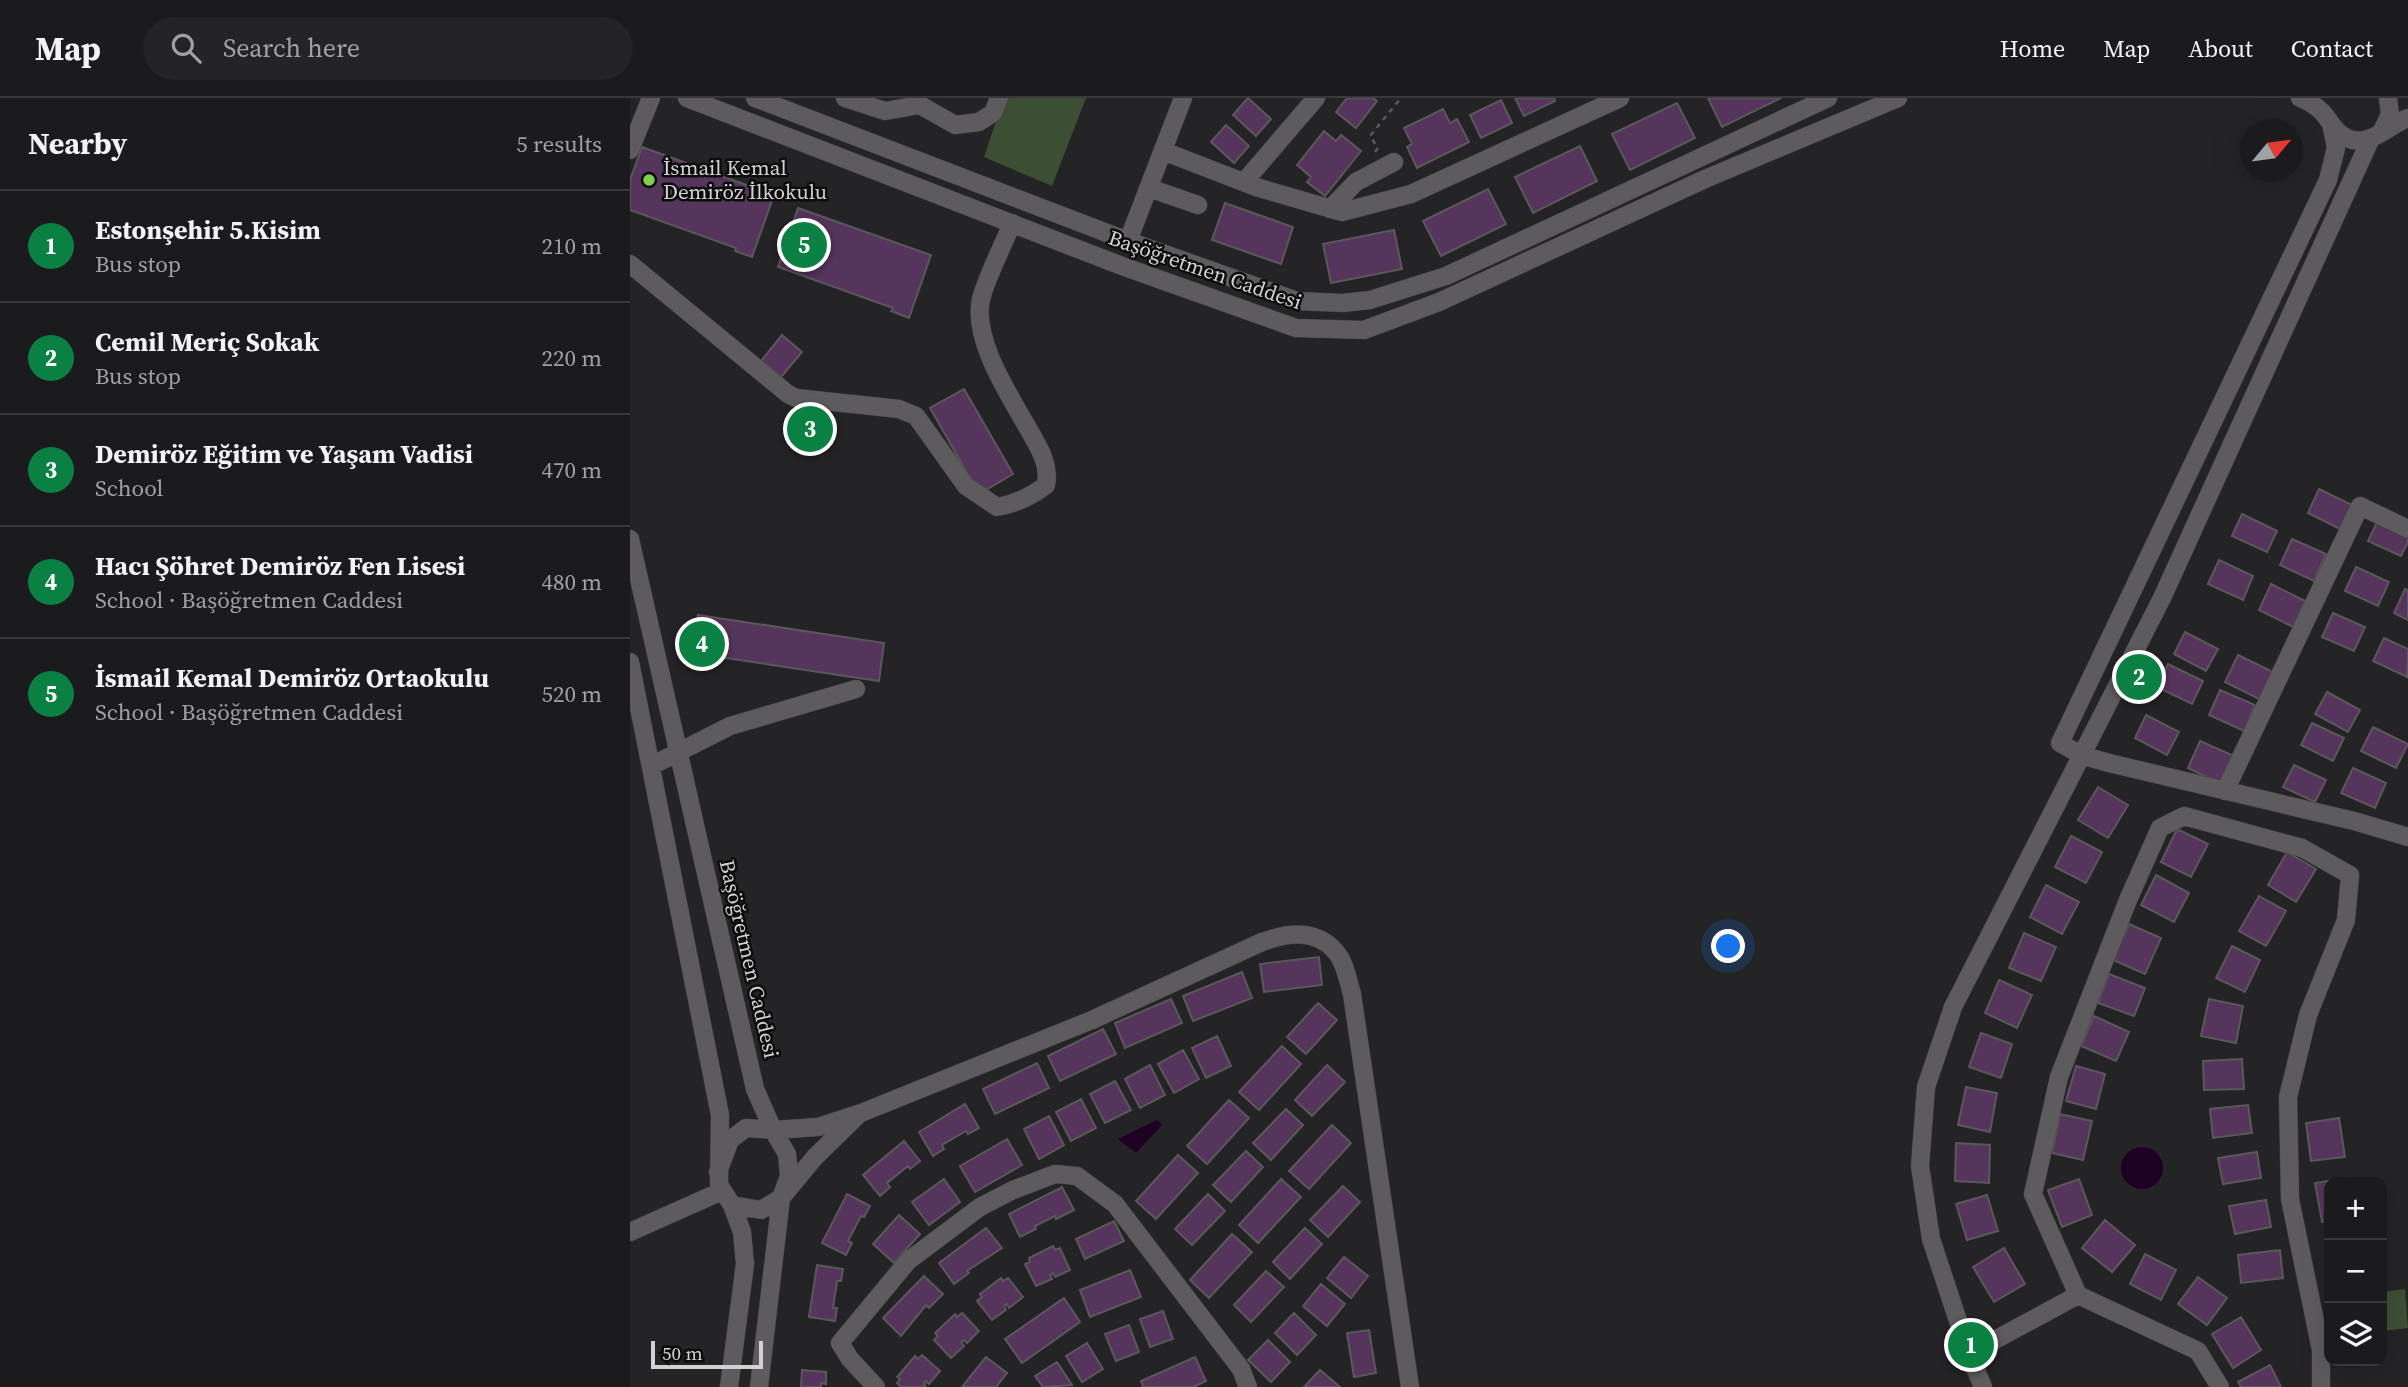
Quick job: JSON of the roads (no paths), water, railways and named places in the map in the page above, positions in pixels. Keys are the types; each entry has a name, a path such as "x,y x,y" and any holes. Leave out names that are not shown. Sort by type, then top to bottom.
{"street":[{"path":"630,150 651,98"},
{"name":"Başöğretmen Caddesi","path":"687,98 1012,223 1296,328 1364,330 1439,302 1705,179 1898,98"},
{"name":"Başöğretmen Caddesi","path":"755,98 1128,241 1297,301 1343,303 1370,300 1446,276 1828,98"},
{"path":"845,98 885,111 919,102 955,125 979,122 993,113 999,98"},
{"path":"1128,241 1183,98"},
{"path":"1244,182 1315,98"},
{"path":"1163,151 1244,182 1342,212 1411,194 1620,98"},
{"path":"2300,98 2310,102 2340,136 2350,140 2360,141 2376,135 2408,118"},
{"path":"2327,98 2325,107 2336,148 2328,180 2060,743 2081,755 2408,836"},
{"path":"1983,1387 1969,1354 1931,1239 1920,1166 1926,1087 1953,1007 2162,598 2376,135 2390,114 2389,98"},
{"path":"1330,209 1356,181 1394,162"},
{"path":"1149,188 1198,205"},
{"path":"630,264 788,394 899,409 916,416 966,486 997,507 1037,493 1046,485 1048,473 1044,457 996,369 983,332 981,299 1012,223"},
{"path":"2225,791 2360,506 2408,529"},
{"name":"Başöğretmen Caddesi","path":"630,539 755,1089 787,1154 789,1176 781,1198 759,1387"},
{"path":"630,662 720,1115 719,1185 742,1232 745,1264 729,1387"},
{"path":"651,766 730,726 856,689"},
{"path":"2220,1387 2198,1350 2078,1295 2033,1194 2059,1077 2128,900 2160,828 2184,816 2302,848 2350,875 2346,920 2308,1015 2288,1097 2290,1199 2321,1350 2321,1387"},
{"path":"718,1172 730,1139 746,1128 773,1130 818,1127 861,1113 1092,1020 1274,937 1287,933 1305,934 1321,940 1336,952 1352,994 1410,1387"},
{"path":"630,1232 727,1198 761,1210 781,1198 815,1157 861,1113"},
{"path":"876,1387 850,1359 840,1343 908,1261 980,1207 1013,1190 1055,1174 1077,1176 1115,1204 1241,1369 1248,1387"},
{"path":"1969,1354 2078,1295"}],"place":[{"name":"İsmail Kemal Demiröz İlkokulu","path":"649,180"},
{"name":"İsmail Kemal Demiröz Ortaokulu","path":"804,245"},
{"name":"Demiröz Eğitim ve Yaşam Vadisi","path":"810,429"},
{"name":"Hacı Şöhret Demiröz Fen Lisesi","path":"702,644"},
{"name":"Cemil Meriç Sokak","path":"2139,677"},
{"name":"Estonşehir 5.Kisim","path":"1971,1345"}]}
